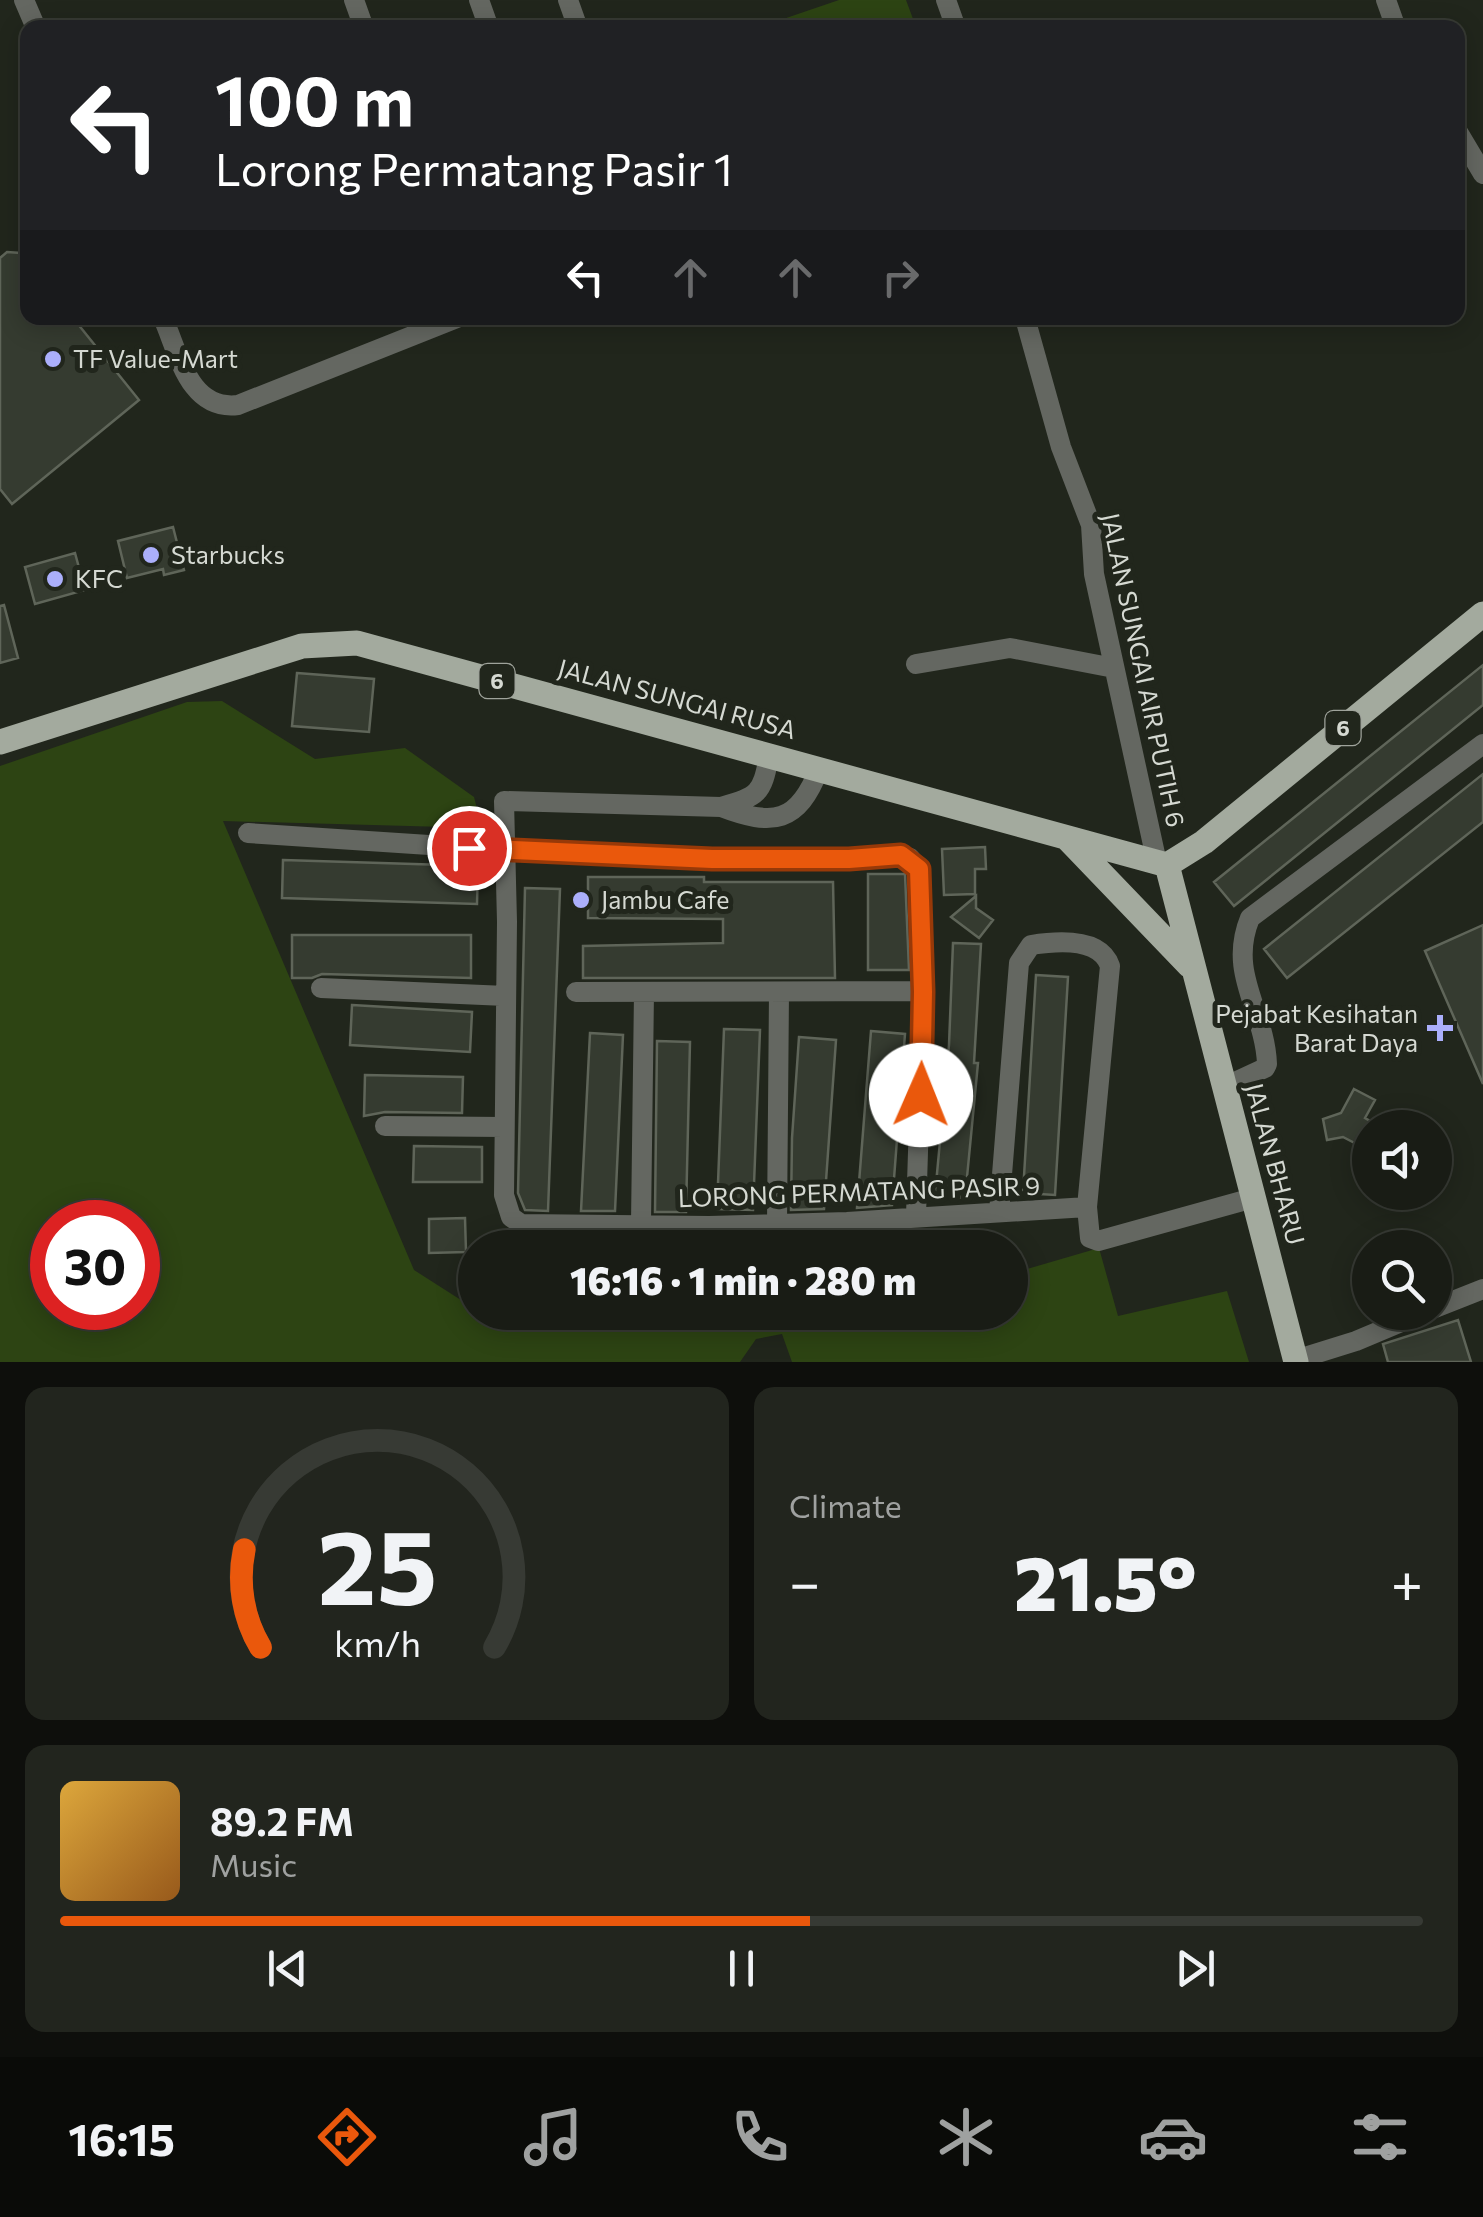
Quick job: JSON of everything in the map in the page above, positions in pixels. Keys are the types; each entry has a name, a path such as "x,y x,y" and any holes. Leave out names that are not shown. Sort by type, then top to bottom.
{"main road":[{"name":"6","path":"1162,864 1204,842 1483,614"},
{"name":"JALAN SUNGAI RUSA","path":"0,742 302,646 331,642 387,649 1162,864"},
{"path":"1065,836 1192,969"},
{"path":"1180,926 1192,870 1204,842"},
{"name":"JALAN BHARU","path":"1162,864 1296,1361"}],"street":[{"path":"1465,144 1483,174"},
{"path":"167,325 195,390 214,404 238,405 439,325"},
{"name":"JALAN SUNGAI AIR PUTIH 6","path":"1026,325 1061,447 1091,524 1094,574 1162,864"},
{"path":"916,664 1010,648 1114,668"},
{"path":"1224,1087 1267,1064 1240,958 1250,918 1483,744"},
{"path":"722,807 760,792 770,756"},
{"path":"385,1126 504,1127 504,802 722,807 756,818 774,819 802,805 819,769"},
{"path":"248,833 712,859 901,855 910,858 919,869 923,992 916,1216"},
{"path":"998,1212 1019,963 1032,945 1050,942 1091,946 1105,954 1110,966 1087,1208 1088,1234 1098,1242 1253,1198"},
{"path":"322,988 506,996"},
{"path":"576,992 923,992"},
{"path":"641,1223 644,992"},
{"path":"777,1224 779,992"},
{"name":"LORONG PERMATANG PASIR 9","path":"504,1127 504,1195 514,1221 521,1224 777,1224 1087,1208"},
{"path":"1452,1301 1483,1289"},
{"path":"1296,1361 1381,1330"},
{"path":"1356,1340 1362,1362"}],"green space":[{"path":"839,0 906,0 913,20 780,20"},
{"path":"222,701 315,759 405,748 474,797 482,828 223,821 414,1270 458,1298 458,1330 1028,1330 1028,1269 1099,1248 1118,1316 1227,1291 1249,1362 792,1362 782,1334 756,1339 740,1362 0,1362 0,766 187,702"}],"building":[{"name":"TF Value-Mart","path":"7,252 20,253 20,325 79,325 139,400 12,504 0,489 0,258"},
{"name":"Starbucks","path":"173,527 184,570 164,575 163,569 127,578 118,541"},
{"name":"KFC","path":"75,553 85,590 35,604 25,567"},
{"path":"4,605 18,658 0,663 0,606"},
{"path":"1483,665 1483,705 1234,906 1214,882"},
{"path":"297,673 374,679 369,732 292,726"},
{"path":"1483,774 1483,822 1287,978 1264,949"},
{"path":"985,847 986,869 975,869 975,894 944,895 942,849"},
{"path":"283,860 478,866 477,904 282,898"},
{"path":"868,874 905,874 909,970 868,970"},
{"path":"588,877 833,882 835,978 583,978 583,946 723,943 723,919 588,918"},
{"path":"525,888 560,889 548,1211 525,1210 518,1193"},
{"path":"976,896 976,908 993,920 979,938 951,917"},
{"path":"1483,925 1483,1084 1425,951"},
{"path":"292,935 471,935 471,978 322,974 292,978"},
{"path":"953,943 981,944 974,1063 978,1063 965,1198 935,1195 949,1045"},
{"path":"1036,975 1068,977 1055,1195 1023,1193"},
{"path":"352,1005 472,1012 470,1052 350,1045"},
{"path":"724,1029 760,1030 753,1210 717,1209"},
{"path":"871,1031 905,1034 892,1205 857,1208"},
{"path":"590,1033 623,1035 615,1211 581,1211"},
{"path":"799,1037 836,1040 824,1209 791,1210"},
{"path":"657,1041 690,1042 686,1212 655,1212"},
{"path":"365,1075 463,1077 462,1113 385,1112 364,1116"},
{"path":"1354,1089 1375,1100 1369,1110 1352,1110 1352,1142 1343,1137 1327,1140 1323,1119 1341,1113"},
{"path":"414,1146 482,1147 482,1182 413,1182"},
{"path":"465,1218 465,1230 458,1230 458,1252 429,1253 429,1219"},
{"path":"1458,1320 1471,1362 1388,1362 1383,1344 1427,1330 1452,1330 1452,1322"}],"place":[{"name":"TF Value-Mart","path":"53,359"},
{"name":"Starbucks","path":"151,555"},
{"name":"KFC","path":"55,579"},
{"name":"Jambu Cafe","path":"581,900"},
{"name":"Pejabat Kesihatan Barat Daya","path":"1440,1028"}],"route":[{"path":"469,848 712,859 901,855 910,858 919,869 921,1095"}]}
